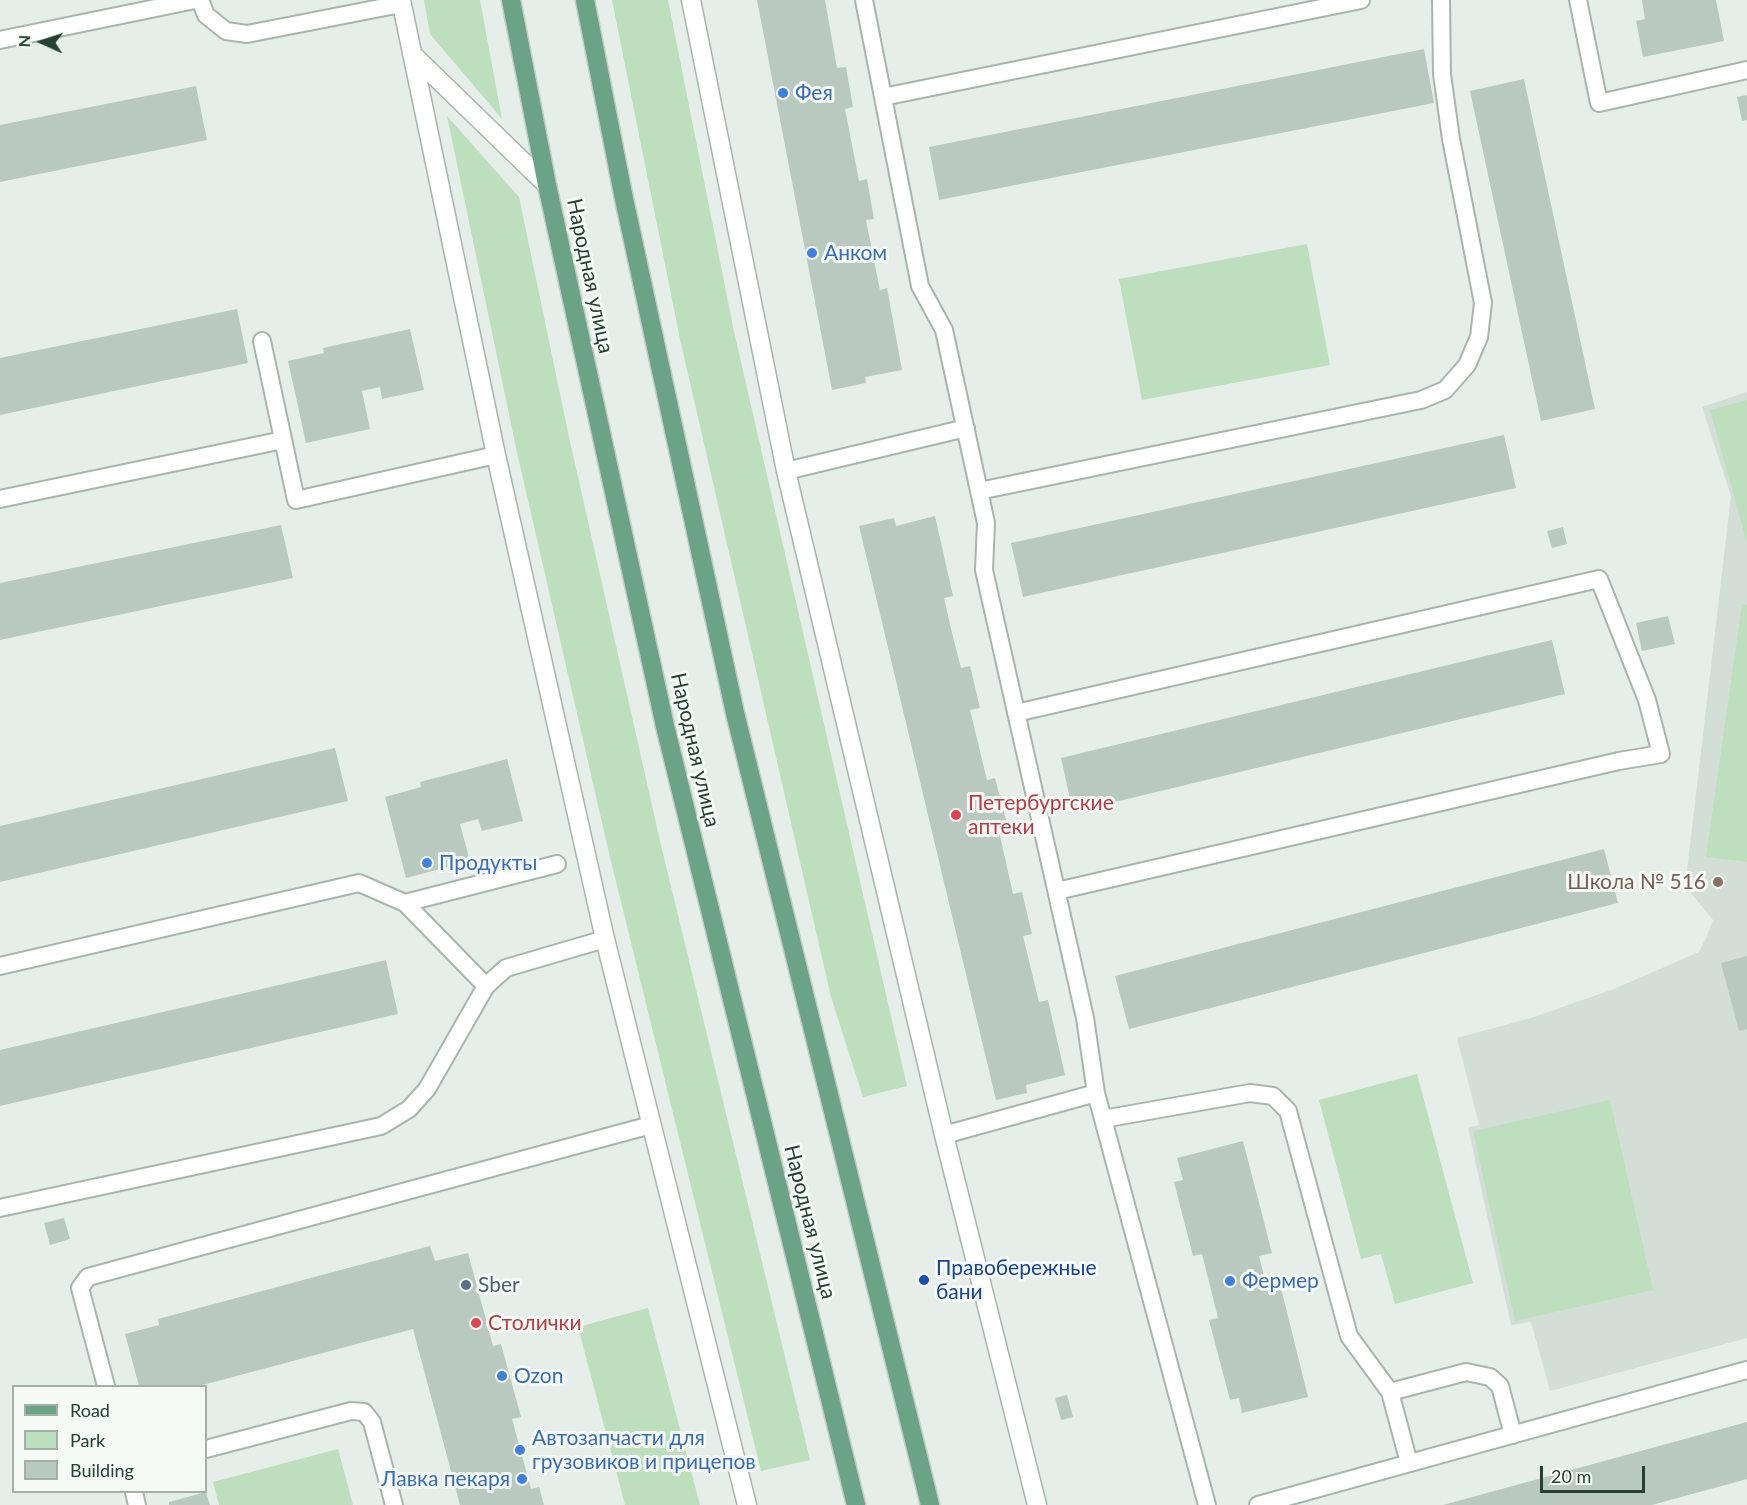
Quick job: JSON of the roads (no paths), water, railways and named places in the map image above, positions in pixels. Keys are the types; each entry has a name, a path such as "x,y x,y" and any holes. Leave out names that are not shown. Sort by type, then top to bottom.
{"main road":[{"name":"Народная улица","path":"511,0 547,184 665,726 856,1505"},
{"path":"585,0 626,205 735,713 930,1505"}],"street":[{"path":"690,0 786,471 944,1135 1037,1505"},
{"path":"401,2 496,456 605,939 747,1505"},
{"path":"412,54 547,184"}],"lane":[{"path":"0,40 195,0"},
{"path":"200,0 206,15 226,31 247,34 401,2"},
{"path":"864,0 920,286 944,330 966,428 986,523 984,570 1086,1018 1096,1093 1207,1505"},
{"path":"883,97 1360,0"},
{"path":"979,491 1420,400 1445,390 1467,364 1479,337 1483,303 1451,139 1442,74 1441,0"},
{"path":"1578,0 1599,103 1743,74 1747,70"},
{"path":"262,341 296,500 496,456"},
{"path":"786,471 966,428"},
{"path":"0,499 283,440"},
{"path":"1016,713 1599,579 1647,700 1661,754 1619,761 1057,891"},
{"path":"405,903 557,864"},
{"path":"0,966 359,883 405,903 486,986"},
{"path":"0,1208 381,1126 408,1109 427,1089 486,986 506,968 605,939"},
{"path":"944,1135 1096,1093"},
{"path":"1103,1119 1250,1093 1273,1095 1288,1111 1349,1336 1390,1392 1409,1463"},
{"path":"106,1385 80,1288 88,1277 651,1125"},
{"path":"1258,1505 1747,1370"},
{"path":"1390,1392 1466,1372 1490,1377 1500,1386 1513,1435"},
{"path":"207,1449 351,1411 364,1412 372,1422 394,1505"}],"place":[{"name":"Фея","path":"783,93"},
{"name":"Анком","path":"812,253"},
{"name":"Петербургские аптеки","path":"956,815"},
{"name":"Продукты","path":"427,863"},
{"name":"Школа № 516","path":"1718,882"},
{"name":"Правобережные бани","path":"924,1280"},
{"name":"Фермер","path":"1230,1281"},
{"name":"Sber","path":"466,1285"},
{"name":"Столички","path":"476,1323"},
{"name":"Ozon","path":"502,1376"},
{"name":"Автозапчасти для грузовиков и прицепов","path":"520,1450"},
{"name":"Лавка пекаря","path":"522,1479"}]}
